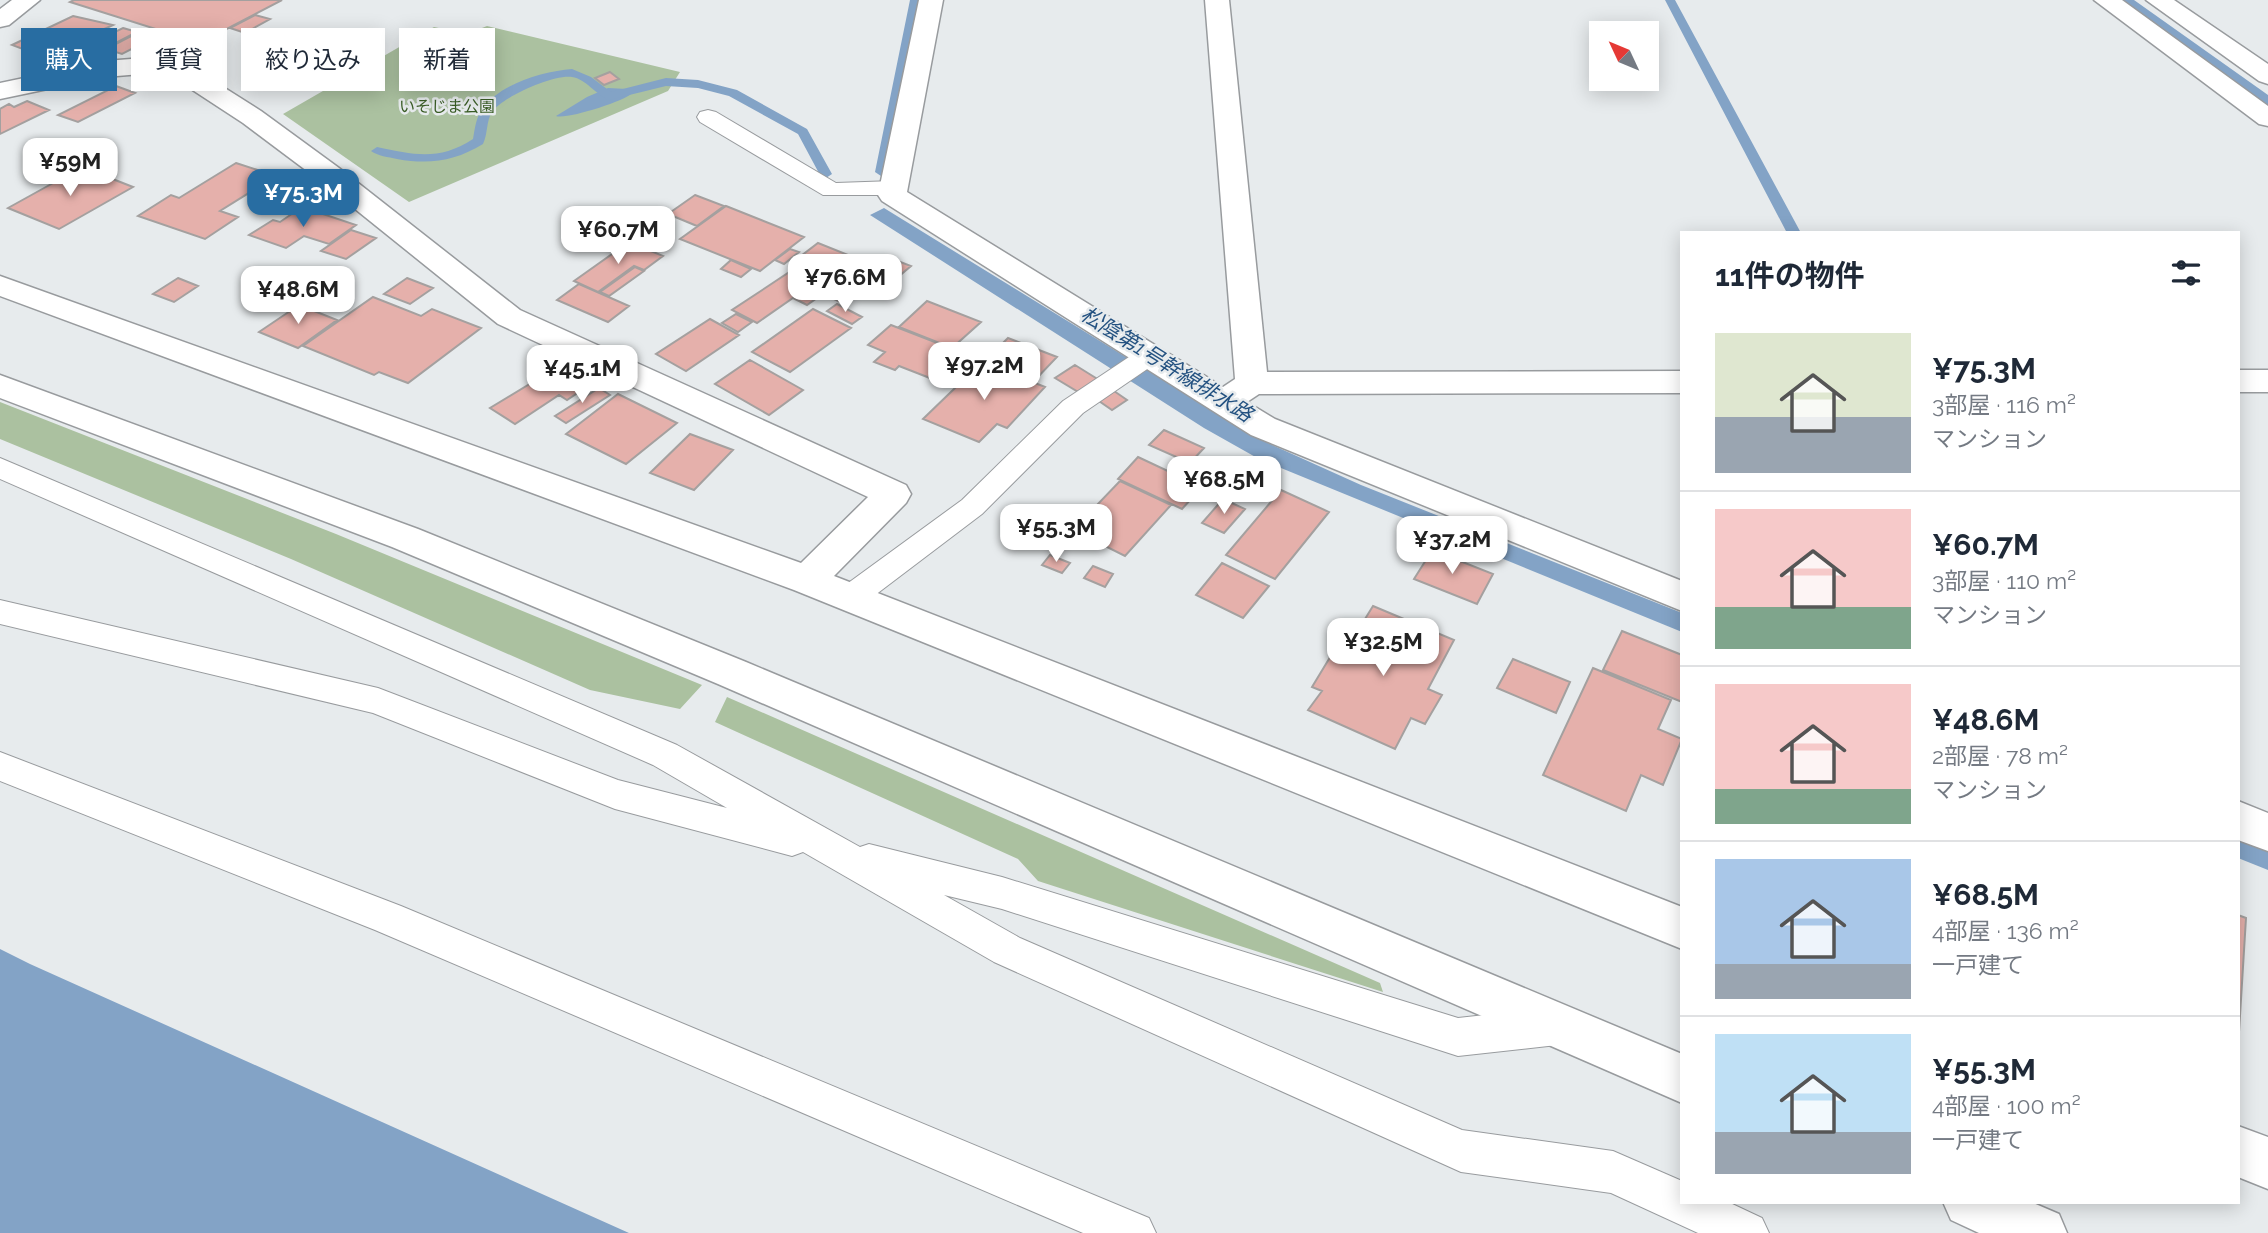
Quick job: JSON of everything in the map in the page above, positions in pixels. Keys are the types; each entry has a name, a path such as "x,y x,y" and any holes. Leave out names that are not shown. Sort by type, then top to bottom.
{"street":[{"path":"0,20 28,0"},
{"path":"931,0 892,195 1146,358 1238,393 1680,382"},
{"path":"1217,0 1238,393 1263,427 1680,596"},
{"path":"2105,0 2268,118"},
{"path":"2158,0 2268,76"},
{"path":"0,91 105,69 170,64 252,117 329,174 509,317 893,494 807,580"},
{"path":"0,285 807,580 1680,927"},
{"path":"2240,381 2268,381"},
{"path":"0,386 430,548 732,673 1680,1078"},
{"path":"2240,821 2268,832"},
{"path":"2240,1152 2268,1163"},
{"path":"1974,1204 2040,1233"}],"lane":[{"path":"708,117 831,190 894,188"},
{"path":"851,597 972,507 1073,407 1146,358"},
{"path":"0,468 665,755 1007,950 1461,1151 1613,1172 1680,1202"},
{"path":"0,612 379,701 615,794 1002,893 1458,1037 1558,1026"},
{"path":"0,766 388,918 1134,1233"},
{"path":"1684,1204 1748,1233"}],"green space":[{"name":"いそじま公園","path":"487,26 680,72 668,91 409,202 283,114 323,91 385,91 385,55 399,47 399,91 495,91 495,28 482,28"},
{"path":"0,402 336,534 702,685 680,709 590,690 291,559 0,439"},
{"path":"727,697 1380,983 1383,992 1038,881 1018,859 715,722"}],"water":[{"path":"2118,0 2134,0 2268,95 2268,108"},
{"path":"608,88 627,89 631,94 595,109 556,116 587,97"},
{"path":"884,208 1259,439 1361,485 1680,612 1680,631 1259,459 1204,428 870,215"},
{"path":"2240,835 2268,846 2268,870 2240,859"},
{"path":"0,949 30,964 629,1233 0,1233"}],"building":[{"path":"282,0 227,29 152,28 70,2"},
{"path":"255,15 270,19 254,28 241,28 241,32 230,28"},
{"path":"73,16 113,25 107,28 48,28"},
{"path":"123,28 131,30 131,35 117,42 117,31"},
{"path":"131,36 131,49 122,54 117,52 117,43"},
{"path":"21,41 21,48 12,45"},
{"path":"610,72 619,79 604,85 595,78"},
{"path":"117,86 135,93 78,122 58,115 106,91 117,91"},
{"path":"27,101 49,110 0,134 0,109 9,104 14,107"},
{"path":"236,163 276,176 220,211 238,217 205,239 138,216 171,195 179,198"},
{"path":"82,167 133,187 59,229 8,208"},
{"path":"695,195 724,206 697,226 668,214"},
{"path":"726,206 804,237 760,271 680,239"},
{"path":"302,207 356,225 329,244 304,236 286,248 249,235 273,220 280,222"},
{"path":"351,230 376,238 346,259 321,251"},
{"path":"629,242 663,256 644,270 634,266 598,292 574,281"},
{"path":"818,243 873,265 849,285 793,262"},
{"path":"790,249 799,252 784,264 775,260"},
{"path":"890,258 911,266 892,282 871,274"},
{"path":"731,260 751,269 741,277 721,269"},
{"path":"635,267 644,271 609,296 600,292"},
{"path":"797,267 834,286 807,305 793,298 757,323 732,310"},
{"path":"178,278 198,286 174,302 153,294"},
{"path":"407,278 433,288 410,304 384,294"},
{"path":"579,284 629,306 608,322 557,300"},
{"path":"851,287 861,291 843,303 834,299"},
{"path":"373,297 421,316 432,309 481,328 408,383 379,372 374,375 303,346"},
{"path":"927,301 981,322 952,348 899,327"},
{"path":"837,304 862,317 852,324 827,311"},
{"path":"299,305 337,320 298,348 259,332"},
{"path":"813,309 851,328 790,372 752,352"},
{"path":"736,314 752,322 738,332 722,323"},
{"path":"710,319 739,335 686,371 656,354"},
{"path":"891,325 963,353 935,380 899,366 895,370 874,362 885,352 868,345"},
{"path":"1008,338 1057,357 1034,381 985,361"},
{"path":"750,360 803,390 769,415 715,384"},
{"path":"982,362 1045,387 1007,428 997,424 979,442 923,419"},
{"path":"561,365 591,384 567,400 559,395 515,424 490,408"},
{"path":"1075,365 1099,380 1080,393 1055,378"},
{"path":"599,388 610,395 566,423 555,416"},
{"path":"1114,391 1127,400 1112,410 1099,401"},
{"path":"618,394 677,423 626,464 566,434"},
{"path":"1164,430 1204,448 1190,463 1149,445"},
{"path":"690,434 733,450 694,490 650,473"},
{"path":"1138,457 1202,487 1182,509 1118,479"},
{"path":"1120,481 1171,505 1125,556 1073,530"},
{"path":"1281,490 1329,512 1275,579 1226,555"},
{"path":"1223,499 1245,509 1224,533 1202,523"},
{"path":"1422,546 1493,574 1477,604 1414,579 1426,560 1416,556"},
{"path":"1050,555 1070,563 1062,573 1042,565"},
{"path":"1222,563 1269,586 1243,618 1196,595"},
{"path":"1093,566 1113,574 1105,587 1084,578"},
{"path":"1373,606 1454,640 1428,689 1442,695 1425,724 1411,718 1395,749 1308,710 1322,691 1312,687 1332,654 1341,658"},
{"path":"1622,631 1680,654 1680,701 1603,670"},
{"path":"1513,659 1570,682 1556,713 1497,688"},
{"path":"1593,668 1671,700 1658,729 1680,738 1680,744 1663,785 1641,775 1626,811 1543,775"},
{"path":"2240,916 2246,918 2240,1016"}],"waterway":[{"path":"881,172 915,0"},
{"path":"1670,0 1793,231"},
{"path":"377,151 430,159 453,155 479,141 483,120 494,103 514,90 553,76 572,73 587,79 609,96 666,82 698,84 733,93 803,132 826,174"}],"water label":[{"name":"松陰第1号幹線排水路","path":"1167,364"}]}
